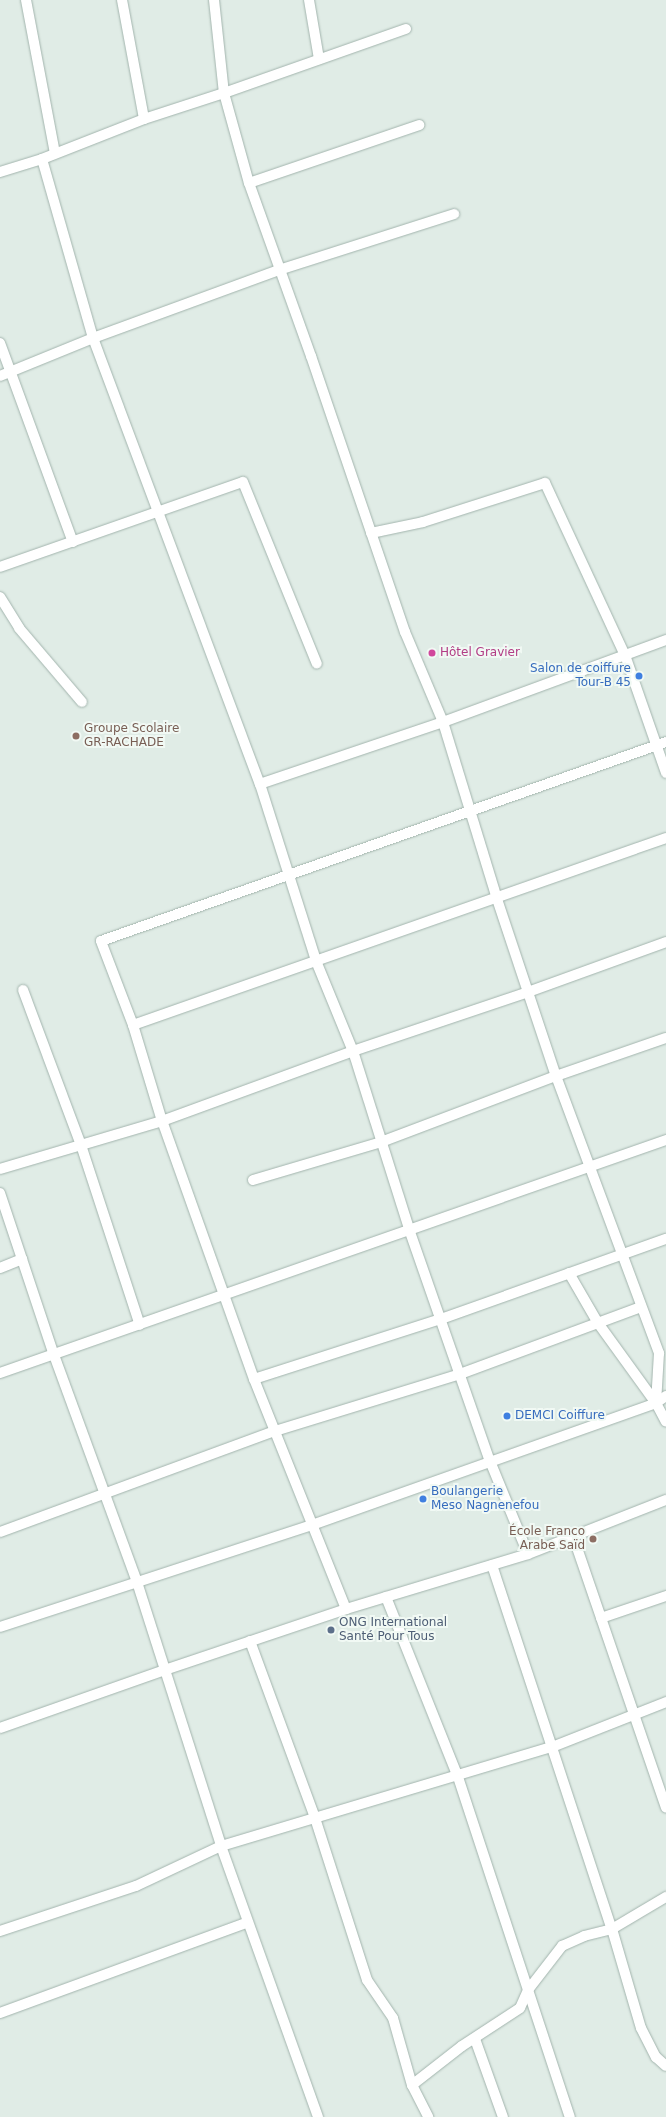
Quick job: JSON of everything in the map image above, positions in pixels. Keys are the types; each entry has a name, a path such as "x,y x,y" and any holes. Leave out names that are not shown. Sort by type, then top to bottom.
{"street":[{"path":"26,0 55,153"},
{"path":"122,0 144,119"},
{"path":"214,0 224,93 249,183 405,632 443,722 497,899 556,1076 659,1353 656,1403"},
{"path":"309,0 319,59"},
{"path":"0,172 42,159 144,119 224,93 406,29"},
{"path":"249,183 419,125"},
{"path":"42,159 93,338 260,784 316,961 353,1051 409,1229 490,1461 528,1554"},
{"path":"0,376 93,338 279,270 454,214"},
{"path":"0,343 73,542"},
{"path":"0,567 243,482 317,664"},
{"path":"371,533 423,522 545,483 625,655 661,744 666,773"},
{"path":"0,597 19,628 82,702"},
{"path":"260,784 443,722 666,640"},
{"path":"346,1609 254,1379 223,1295 162,1121 133,1025 101,941 661,744"},
{"path":"133,1025 497,899 666,838"},
{"path":"0,1169 162,1121 353,1051 528,992 666,942"},
{"path":"23,990 82,1145 140,1325"},
{"path":"253,1180 382,1142 556,1076 666,1038"},
{"path":"0,1373 666,1140"},
{"path":"0,1193 54,1355 137,1582 221,1846 318,2117"},
{"path":"254,1379 441,1320 621,1253 666,1238"},
{"path":"0,1268 22,1259"},
{"path":"569,1273 598,1323 656,1403 666,1422"},
{"path":"0,1532 275,1431 460,1374 641,1307"},
{"path":"0,1627 312,1524 656,1403 666,1396"},
{"path":"0,1728 346,1609 528,1554 666,1500"},
{"path":"573,1536 666,1806"},
{"path":"492,1565 612,1929 641,2028 656,2057 666,2066"},
{"path":"601,1618 666,1596"},
{"path":"386,1597 458,1777 570,2117"},
{"path":"250,1641 315,1818 367,1980 393,2018 412,2085 428,2117"},
{"path":"0,1931 136,1886 221,1846 458,1777 552,1747 666,1702"},
{"path":"412,2085 462,2046 475,2039 520,2008 528,1990 562,1946 584,1936 612,1929 666,1897"},
{"path":"0,2013 248,1922"},
{"path":"475,2039 504,2117"}],"place":[{"name":"Hôtel Gravier","path":"432,653"},
{"name":"Salon de coiffure Tour-B 45","path":"639,676"},
{"name":"Groupe Scolaire GR-RACHADE","path":"76,736"},
{"name":"DEMCI Coiffure","path":"507,1416"},
{"name":"Boulangerie Meso Nagnenefou","path":"423,1499"},
{"name":"École Franco Arabe Saïd","path":"593,1539"},
{"name":"ONG International Santé Pour Tous","path":"331,1630"}]}
